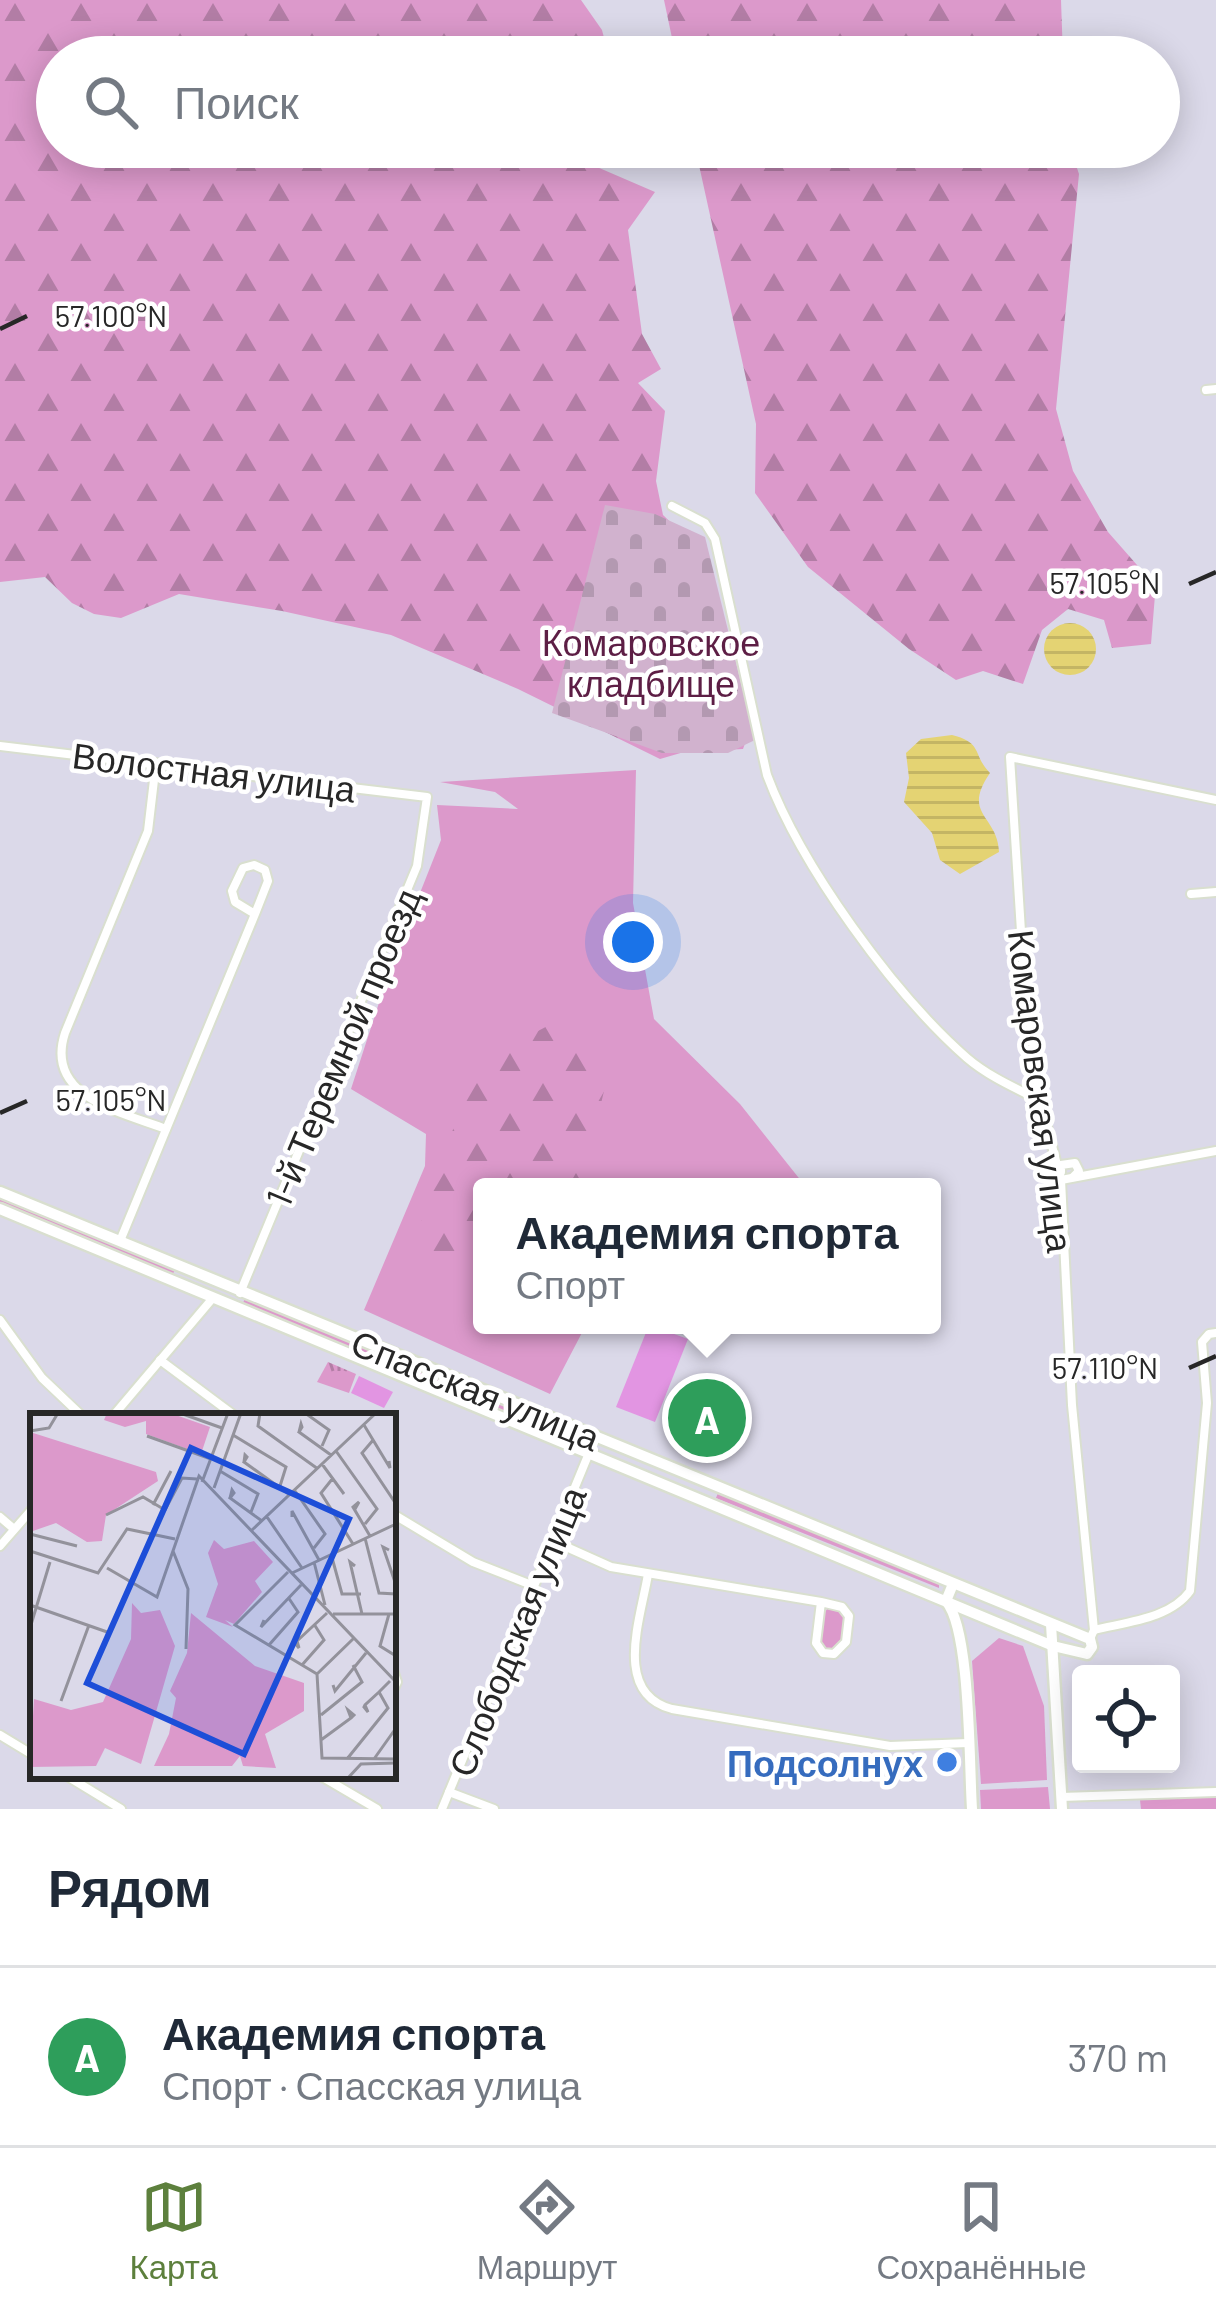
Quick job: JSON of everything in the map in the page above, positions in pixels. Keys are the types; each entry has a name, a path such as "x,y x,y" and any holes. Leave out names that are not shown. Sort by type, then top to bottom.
{"street":[{"path":"672,506 705,523 715,539 767,775 833,896 891,976 956,1047 1003,1082 1040,1100"},
{"name":"Волостная улица","path":"0,746 428,796"},
{"name":"Комаровская улица","path":"1092,1635 1072,1405 1060,1179 1040,1100 1023,963 1010,757 1216,800"},
{"path":"156,763 148,831 65,1033 61,1060 71,1085 85,1097 166,1130"},
{"name":"1-й Теремной проезд","path":"240,1293 418,866 428,796"},
{"path":"120,1241 255,914 268,881 265,870 254,865 243,868 232,891 236,902 255,914"},
{"path":"1191,894 1216,892"},
{"path":"1072,1178 1079,1171 1075,1163 1061,1166 1060,1179 1072,1178 1216,1151"},
{"name":"Спасская улица","path":"0,1192 1051,1624 1092,1635 1092,1647 1087,1654 1053,1646 0,1209"},
{"path":"115,1413 212,1299"},
{"path":"0,1320 42,1378 79,1413"},
{"path":"1092,1635 1159,1614 1180,1604 1190,1591 1207,1403 1202,1342 1216,1333"},
{"path":"160,1360 231,1413"},
{"name":"Слободская улица","path":"442,1809 589,1453"},
{"path":"697,1498 704,1482"},
{"path":"0,1546 30,1511"},
{"path":"396,1516 472,1562 534,1586"},
{"path":"0,1517 14,1529"},
{"path":"553,1541 611,1567 821,1602 842,1607 849,1616 846,1642 834,1654 823,1653 816,1643 821,1602"},
{"path":"648,1574 634,1665 642,1691 655,1703 890,1746 968,1743"},
{"path":"953,1584 946,1601 961,1639 972,1809"},
{"path":"1051,1624 1061,1803 1216,1792"},
{"path":"0,1735 30,1753"},
{"path":"72,1779 121,1809"},
{"path":"326,1779 376,1809"},
{"path":"449,1792 494,1809"}],"green space":[{"path":"0,0 581,0 604,36 36,36 36,168 599,168 655,192 628,230 642,334 661,369 638,383 665,411 656,481 663,515 690,541 747,738 743,749 684,752 660,759 518,689 391,635 179,594 121,618 94,614 72,603 45,577 0,582"},
{"path":"664,0 1061,0 1062,36 672,36"},
{"path":"700,168 1077,168 1056,409 1073,471 1108,532 1155,595 1151,644 1112,648 1104,620 1068,609 1042,630 1023,684 983,671 956,680 909,649 808,567 755,493 756,424"},
{"name":"Комаровское кладбище","path":"605,505 655,514 705,537 755,740 728,753 662,753 552,713"},
{"path":"636,770 633,903 654,1019 740,1104 799,1178 473,1178 473,1334 581,1334 550,1394 364,1310 425,1166 426,1134 351,1089 391,966 441,840 437,805 518,809 495,792 440,782"},
{"path":"557,1021 610,1066 583,1178 473,1178 473,1267 409,1256 458,1115 466,1069"},
{"path":"0,1198 175,1269 173,1274 0,1204"},
{"path":"245,1298 559,1427 556,1432 243,1303"},
{"path":"328,1362 356,1374 349,1393 317,1382"},
{"path":"718,1493 939,1584 939,1588 716,1498"},
{"path":"829,1607 842,1611 843,1626 836,1650 828,1651 821,1642"},
{"path":"999,1638 1023,1646 1044,1706 1047,1780 981,1784 972,1661"},
{"path":"1048,1787 1050,1809 981,1809 980,1790"},
{"path":"1216,1795 1216,1809 1141,1809 1140,1800"}],"shaded area":[{"path":"1070,623 1088,631 1096,649 1088,667 1070,675 1052,667 1044,649 1052,631"},
{"path":"952,735 973,746 990,773 982,787 980,807 999,852 960,874 940,860 932,833 904,802 909,778 906,753 921,739"},
{"path":"645,1334 688,1339 655,1422 616,1407"},
{"path":"359,1376 393,1392 384,1408 351,1393"}],"place":[{"name":"Академия спорта","path":"707,1418"},
{"name":"Подсолнух","path":"947,1762"}]}
